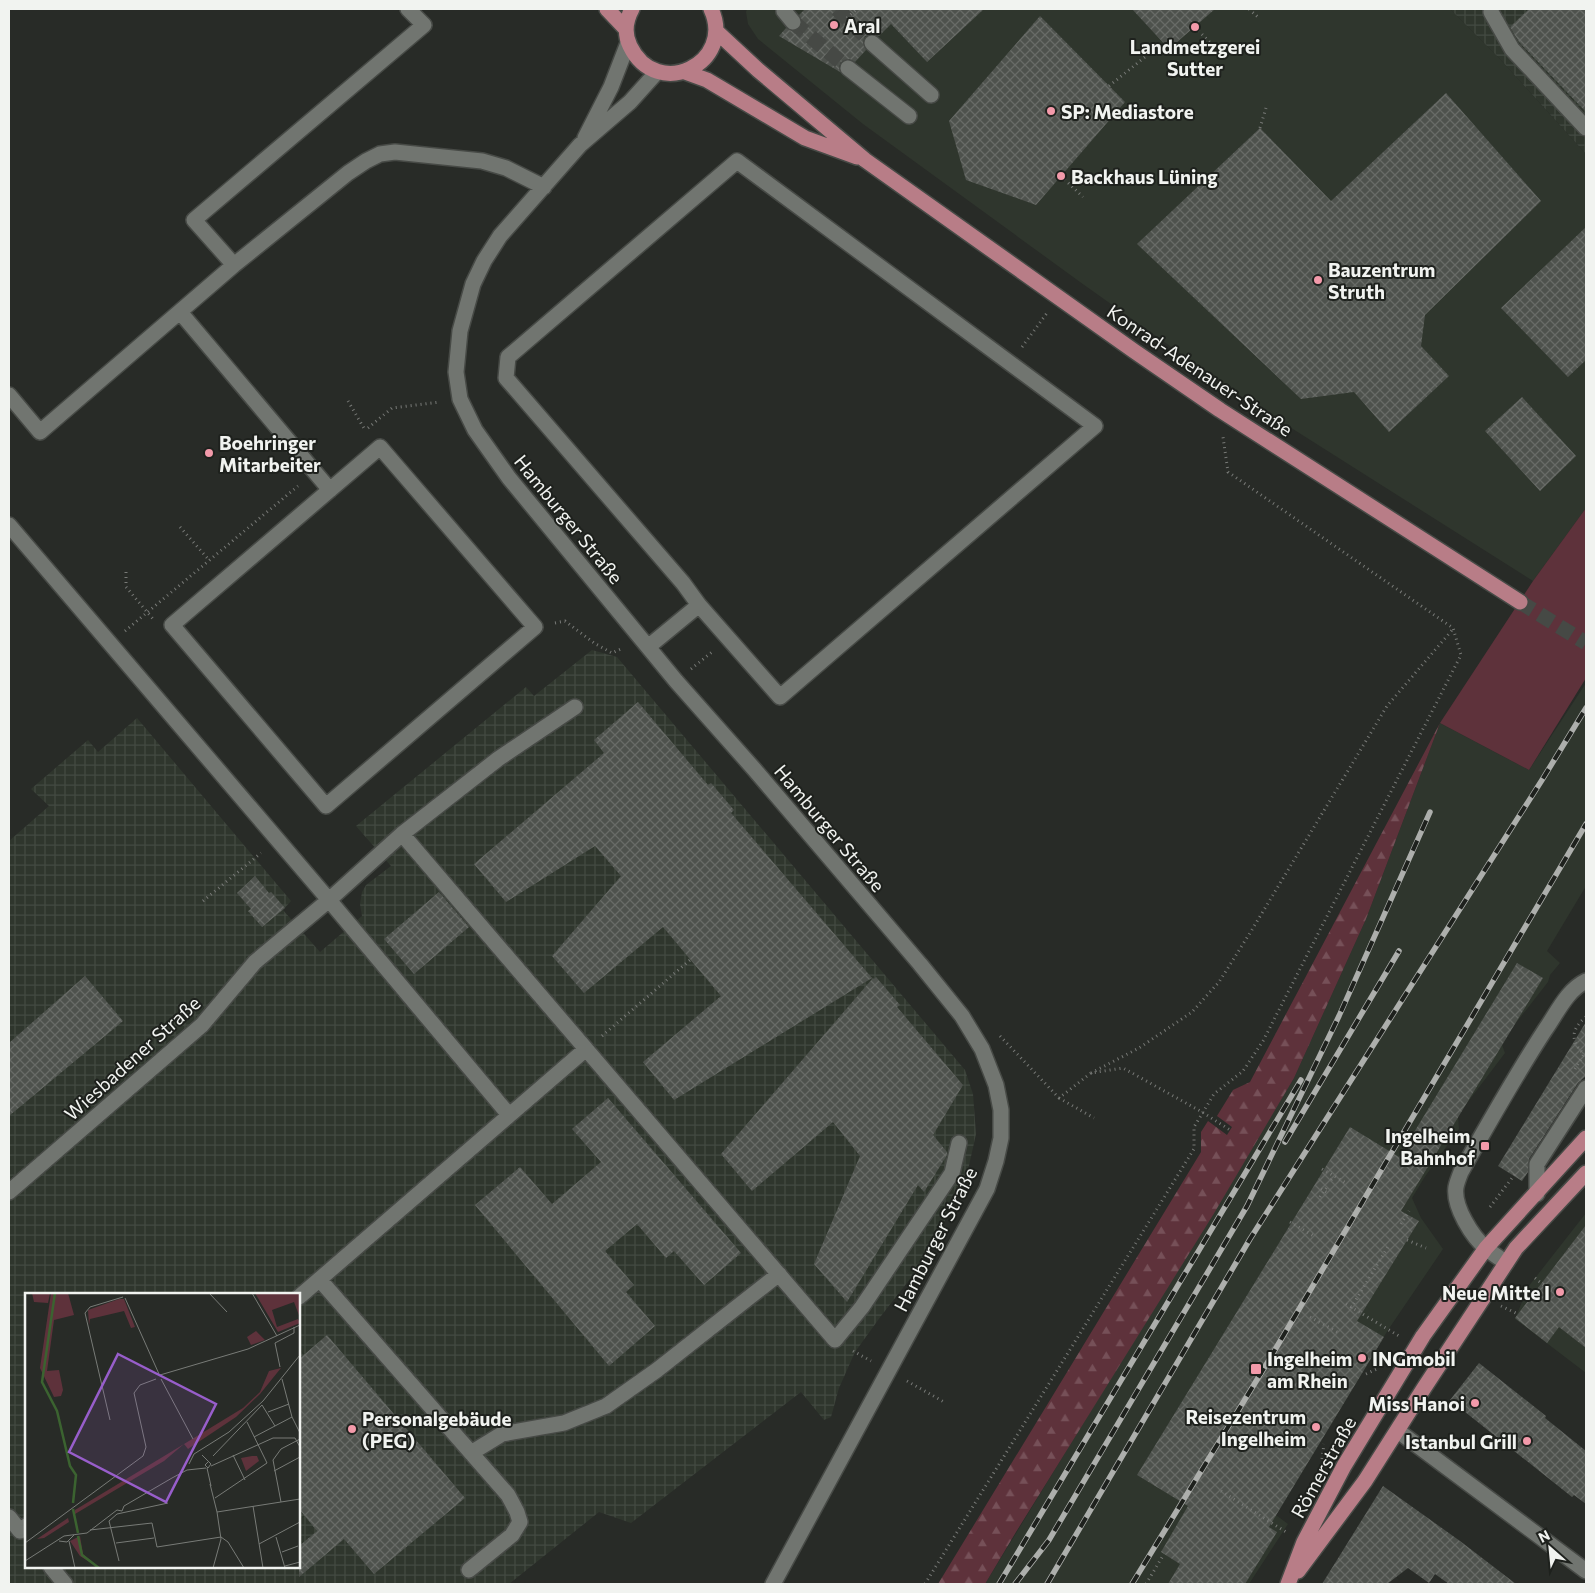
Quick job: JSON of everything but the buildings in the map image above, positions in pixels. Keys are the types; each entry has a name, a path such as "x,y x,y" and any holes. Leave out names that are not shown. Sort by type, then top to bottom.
{"main road":[{"path":"607,9 627,36 634,55 644,65 657,72 671,74 685,72 698,65 712,48 716,32 714,11"},
{"path":"627,36 628,15 632,9"},
{"name":"Konrad-Adenauer-Straße","path":"716,32 865,160 1220,410 1520,602"},
{"name":"Konrad-Adenauer-Straße","path":"685,72 707,80 805,138 833,150 865,160"},
{"name":"Römerstraße","path":"1288,1584 1304,1542 1344,1466 1422,1336 1486,1248 1586,1138"},
{"name":"Römerstraße","path":"1288,1584 1365,1481 1506,1263 1526,1236 1586,1173"}],"street":[{"path":"234,265 194,220 424,25 408,9"},
{"path":"784,9 793,22"},
{"path":"1491,10 1512,49 1586,128"},
{"name":"Hamburger Straße","path":"580,146 607,95 627,36"},
{"path":"872,43 931,95"},
{"path":"848,68 909,116"},
{"name":"Hamburger Straße","path":"657,72 630,102 580,146 500,236 484,261 472,284 460,330 456,372 460,399 475,430 509,478 648,647 920,964 962,1016 982,1049 996,1085 1001,1110 1000,1138 996,1161 987,1188 773,1584"},
{"path":"9,395 40,432 234,265 348,173 380,154 395,152 482,161 506,168 544,187"},
{"path":"737,161 1095,426 780,697 699,606 683,583 506,378 508,356 737,161"},
{"path":"180,312 330,490"},
{"path":"380,447 535,627 326,806 172,625 380,447"},
{"path":"9,525 329,900 509,1115"},
{"path":"648,647 699,606"},
{"name":"Wiesbadener Straße","path":"9,1192 202,1025 255,962 329,900 402,834 498,759 575,707"},
{"path":"402,834 835,1340 862,1307 952,1173 960,1143"},
{"path":"1506,1263 1486,1248 1472,1234 1458,1206 1456,1188 1461,1172 1536,1045 1568,996 1575,988 1586,981"},
{"path":"300,1297 586,1049"},
{"path":"1536,1194 1537,1164 1586,1088"},
{"path":"471,1453 502,1434 564,1423 606,1406 657,1370 780,1274"},
{"path":"320,1280 508,1495 517,1512 520,1522 512,1535 470,1570"},
{"path":"1398,1430 1586,1572"},
{"path":"9,1517 25,1531"},
{"path":"52,1568 65,1584"}],"path":[{"path":"847,18 858,9"},
{"path":"1249,9 1260,19"},
{"path":"1194,27 1223,56"},
{"path":"1109,86 1145,57"},
{"path":"1260,128 1266,108"},
{"path":"1061,176 1083,197"},
{"path":"1010,363 1060,297"},
{"path":"348,401 365,430"},
{"path":"925,1584 1194,1149 1194,1127 1202,1112 1214,1094 1243,1072 1267,1032 1461,654 1453,628 1228,472 1220,410"},
{"path":"180,527 209,560"},
{"path":"126,572 126,587 147,613 158,624 172,625"},
{"path":"1059,1098 1091,1073 1139,1048 1192,1012 1219,982 1387,706 1453,628"},
{"path":"203,901 255,858"},
{"path":"586,1049 690,960"},
{"path":"1586,1017 1579,1022 1575,1030 1574,1039 1577,1048 1586,1054"},
{"path":"994,1032 1002,1036 1059,1098 1094,1118"},
{"path":"1091,1073 1122,1068 1202,1112 1230,1130"},
{"path":"1322,1169 1346,1183"},
{"path":"1331,1180 1334,1176"},
{"path":"1490,1207 1513,1176"},
{"path":"1320,1197 1325,1190"},
{"path":"1401,1224 1409,1211"},
{"path":"1290,1222 1302,1227 1314,1236"},
{"path":"1407,1240 1426,1248"},
{"path":"1351,1308 1389,1245"},
{"path":"1535,1278 1555,1294"},
{"path":"1346,1304 1398,1336"},
{"path":"1500,1306 1518,1314"},
{"path":"1310,1317 1339,1333"},
{"path":"1366,1374 1382,1367"},
{"path":"1322,1462 1324,1444"},
{"path":"1221,1491 1289,1534"},
{"path":"1146,1584 1164,1554"}],"shaded area":[{"path":"747,9 1450,9 1501,60 1586,154 1586,508 1533,581 1236,393 1080,282 863,124 758,39 748,24"},
{"path":"1450,9 1586,9 1586,154 1501,60"},
{"path":"592,650 617,657 965,1070 973,1094 976,1134 968,1170 949,1213 917,1270 855,1352 839,1388 831,1417 824,1420 801,1392 631,1523 599,1512 509,1584 9,1584 9,841 49,806 31,789 88,740 98,752 137,718 291,901 283,910 320,952 362,916 360,904 362,892 366,885 391,866 356,826 526,687 534,696"},
{"path":"1586,683 1586,886 1547,951 1560,963 1550,975 1548,982 1501,1042 1505,1053 1458,1115 1459,1129 1412,1198 1421,1218 1443,1249 1388,1330 1276,1515 1288,1524 1249,1584 985,1584 1294,1078 1366,919 1440,723 1529,770"},
{"path":"1586,1213 1586,1373 1515,1319 1528,1287"}],"green space":[{"path":"1586,508 1586,678 1529,770 1440,723 1533,581"},
{"path":"1440,723 1366,919 1294,1078 1213,1215 985,1584 938,1584 1201,1152 1201,1132 1208,1121 1227,1135 1232,1127 1217,1116 1233,1090 1250,1082"}],"tunnel":[{"path":"837,9 872,43"},
{"path":"793,22 848,68"},
{"path":"1520,602 1586,643"}],"railway":[{"path":"1047,1584 1250,1239 1586,708"},
{"path":"1015,1584 1049,1540 1247,1206 1339,1016 1430,812"},
{"path":"1132,1584 1266,1365 1586,824"},
{"path":"1285,1142 1399,951"},
{"path":"999,1584 1301,1080"}],"place":[{"name":"Aral","path":"834,25"},
{"name":"Landmetzgerei Sutter","path":"1195,27"},
{"name":"SP: Mediastore","path":"1051,111"},
{"name":"Backhaus Lüning","path":"1061,176"},
{"name":"Bauzentrum Struth","path":"1318,280"},
{"name":"Boehringer Mitarbeiter","path":"209,453"},
{"name":"Ingelheim, Bahnhof","path":"1485,1146"},
{"name":"Neue Mitte I","path":"1560,1292"},
{"name":"INGmobil","path":"1362,1358"},
{"name":"Ingelheim am Rhein","path":"1256,1369"},
{"name":"Miss Hanoi","path":"1475,1403"},
{"name":"Reisezentrum Ingelheim","path":"1316,1427"},
{"name":"Personalgebäude (PEG)","path":"352,1429"},
{"name":"Istanbul Grill","path":"1527,1441"}]}
